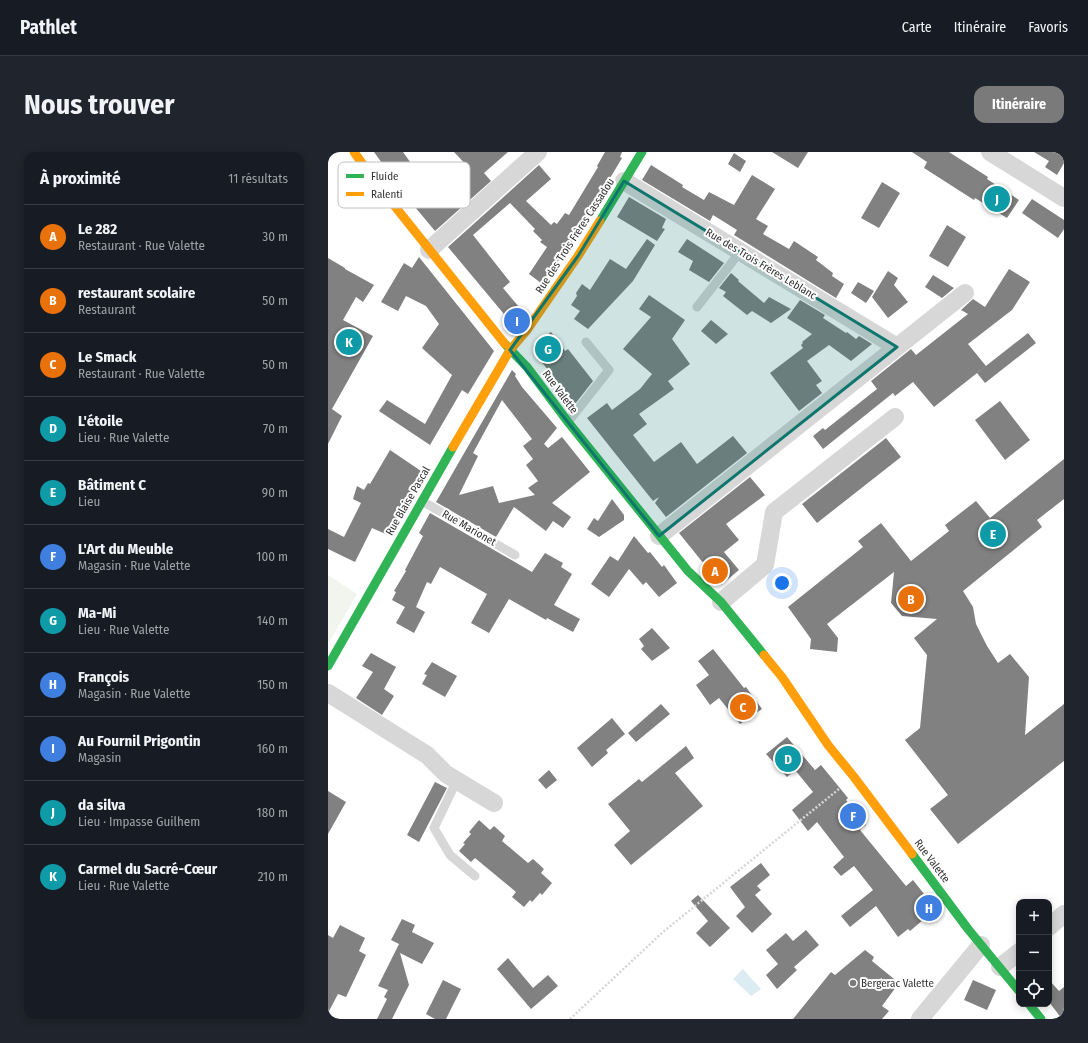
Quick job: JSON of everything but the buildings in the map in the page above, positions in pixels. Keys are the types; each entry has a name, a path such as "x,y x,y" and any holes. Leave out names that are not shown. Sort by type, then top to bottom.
{"main road":[{"name":"Rue Valette","path":"354,152 361,162"},
{"name":"Rue des Trois Frères Cassadou","path":"510,350 527,330 578,256 642,152"},
{"name":"Rue Valette","path":"396,208 510,350 526,367 659,536 688,571 721,602 782,677 828,745 981,945 1016,987"},
{"name":"Rue Blaise Pascal","path":"328,666 510,350"},
{"name":"Rue Valette","path":"688,571 702,597"},
{"name":"Rue Valette","path":"794,711 828,745"},
{"path":"1032,1007 1041,1019"}],"street":[{"path":"429,250 538,152"},
{"path":"990,152 1064,198"},
{"name":"Rue des Trois Frères Leblanc","path":"624,181 897,347"},
{"path":"659,536 965,293"},
{"path":"721,602 765,564 774,512 895,417"},
{"path":"328,693 427,755 446,774 494,803"},
{"path":"1052,924 1064,914"},
{"path":"920,1019 981,945"},
{"path":"1000,967 1016,954"}],"lane":[{"path":"698,307 740,252"},
{"path":"568,422 609,370 586,342"},
{"name":"Rue Marionet","path":"422,501 515,555"},
{"path":"457,780 434,828 450,855 475,876"}],"path":[{"path":"570,1019 663,932 854,778"}],"highlighted area":[{"path":"624,181 897,347 659,536 510,350 578,256"}],"shaded area":[{"path":"328,575 357,594 328,644"},
{"path":"743,969 761,989 751,996 733,979"}],"traffic: fast":[{"path":"600,221 642,152"},
{"path":"505,344 527,367 568,422 688,571 721,602 764,655"},
{"path":"328,666 453,447"},
{"path":"912,854 968,929 1016,987"},
{"path":"1031,1007 1041,1019"}],"traffic: slow":[{"path":"354,152 361,162"},
{"path":"396,208 505,344"},
{"path":"453,447 510,350 527,330 600,221"},
{"path":"764,655 782,677 828,745 912,854"}],"place":[{"name":"da silva","path":"997,199"},
{"name":"Au Fournil Prigontin","path":"517,321"},
{"name":"Carmel du Sacré-Cœur","path":"349,342"},
{"name":"Ma-Mi","path":"548,349"},
{"name":"Bâtiment C","path":"993,534"},
{"name":"Le 282","path":"715,571"},
{"name":"restaurant scolaire","path":"911,599"},
{"name":"Le Smack","path":"743,707"},
{"name":"L'étoile","path":"788,759"},
{"name":"L'Art du Meuble","path":"853,816"},
{"name":"François","path":"929,908"},
{"name":"Bergerac Valette","path":"853,983"}]}
